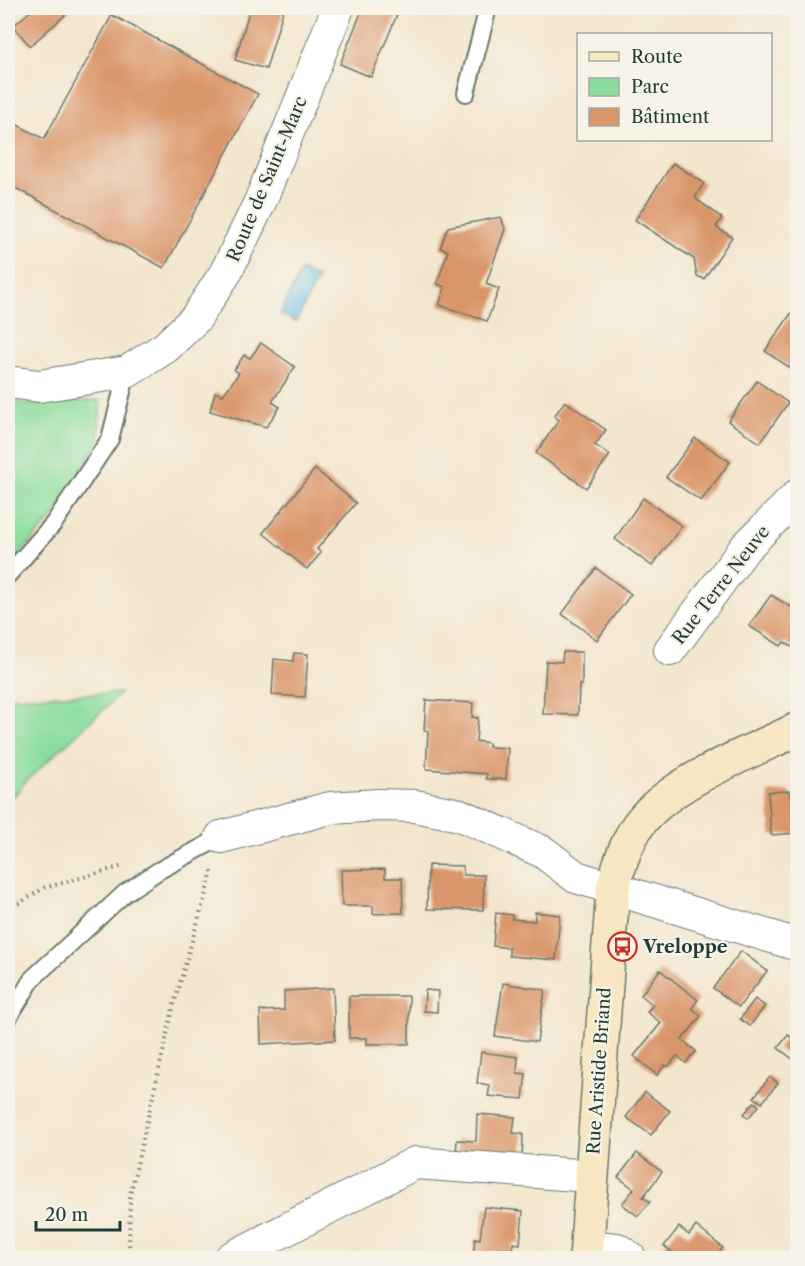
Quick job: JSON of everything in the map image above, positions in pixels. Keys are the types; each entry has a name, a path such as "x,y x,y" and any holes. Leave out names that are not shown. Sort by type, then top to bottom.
{"street":[{"name":"Route de Saint-Marc","path":"8,382 39,386 127,372 166,347 196,318 226,272 260,202 338,8"},
{"name":"Rue Terre Neuve","path":"670,650 746,548 798,495"},
{"name":"Rue Aristide Briand","path":"587,1252 613,889 617,869 639,825 670,793 798,729"},
{"path":"221,837 330,808 378,805 415,806 460,815 543,852 576,877 798,945"},
{"path":"231,1258 415,1163 591,1176"},
{"path":"587,1252 617,1249 630,1258"}],"lane":[{"path":"466,93 488,8"},
{"path":"8,575 54,523 110,439 127,372"},
{"path":"8,1017 33,978 125,893 158,871 221,837"}],"path":[{"path":"129,1258 130,1195 175,1000 221,837"},
{"path":"8,910 44,888 138,862 158,871"}],"green space":[{"path":"8,400 24,404 100,400 99,440 55,515 8,567"},
{"path":"121,693 24,783 8,803 8,697"}],"water":[{"path":"301,270 318,278 296,322 280,314"}],"building":[{"path":"34,8 73,8 30,46 13,26"},
{"path":"250,8 284,8 266,69 235,60"},
{"path":"363,8 399,10 371,77 340,64"},
{"path":"112,15 258,94 164,268 8,184 8,135 14,123 44,139"},
{"path":"673,163 704,183 695,198 722,218 716,227 732,237 704,279 697,276 694,259 635,220"},
{"path":"501,217 505,229 486,284 499,289 487,321 439,305 445,287 437,284 448,251 440,248 448,227"},
{"path":"795,308 798,309 798,373 765,351"},
{"path":"261,343 295,367 272,402 280,407 266,427 210,411 215,392 223,395 239,373 234,370 244,355 250,358"},
{"path":"757,381 788,403 760,443 728,421"},
{"path":"565,401 606,430 595,445 610,455 586,488 536,453 559,420 554,416"},
{"path":"695,438 730,462 701,501 666,477"},
{"path":"315,469 356,503 317,549 321,553 307,569 263,533"},
{"path":"643,498 682,526 652,566 615,539"},
{"path":"596,568 631,594 597,640 562,614"},
{"path":"771,595 798,611 798,644 794,648 784,642 781,646 749,626"},
{"path":"563,652 582,652 582,685 579,685 578,715 543,714 546,661 562,662"},
{"path":"294,653 308,654 305,697 272,695 274,659 293,661"},
{"path":"426,700 473,703 472,717 478,718 476,741 489,743 489,747 508,748 506,779 486,779 487,774 426,769 428,731 424,730"},
{"path":"789,791 790,798 798,798 798,833 771,835 768,792"},
{"path":"428,865 463,866 463,875 484,875 483,910 427,909"},
{"path":"385,869 385,878 402,878 403,913 373,914 373,906 342,906 341,870"},
{"path":"535,912 560,915 556,960 509,956 509,948 493,946 496,913 512,915 512,919 535,921"},
{"path":"741,951 767,971 739,1007 713,988"},
{"path":"660,970 698,1000 692,1008 701,1016 682,1040 696,1051 686,1063 677,1056 657,1075 634,1056 661,1023 647,1012 653,1005 641,995"},
{"path":"503,983 545,990 537,1042 495,1036"},
{"path":"333,988 335,1040 261,1044 260,1011 284,1010 284,991"},
{"path":"425,990 438,991 437,1012 424,1011"},
{"path":"349,996 409,996 409,1044 367,1044 367,1038 349,1038"},
{"path":"755,999 765,1006 750,1026 740,1019"},
{"path":"788,1035 793,1038 798,1063 778,1048"},
{"path":"481,1052 518,1057 517,1073 526,1074 523,1099 488,1096 490,1085 477,1083"},
{"path":"770,1077 778,1083 762,1103 754,1097"},
{"path":"645,1092 670,1111 651,1135 626,1117"},
{"path":"754,1102 759,1106 748,1118 744,1114"},
{"path":"477,1114 515,1117 513,1133 523,1134 522,1159 456,1154 457,1140 476,1141"},
{"path":"637,1153 662,1172 643,1197 650,1202 638,1216 622,1204 634,1189 618,1177"},
{"path":"484,1207 523,1211 520,1244 513,1243 511,1258 473,1258 475,1238 480,1239"},
{"path":"696,1226 723,1248 714,1258 680,1258 664,1246 679,1227 689,1235"}],"place":[{"name":"Vreloppe","path":"622,947"}]}
